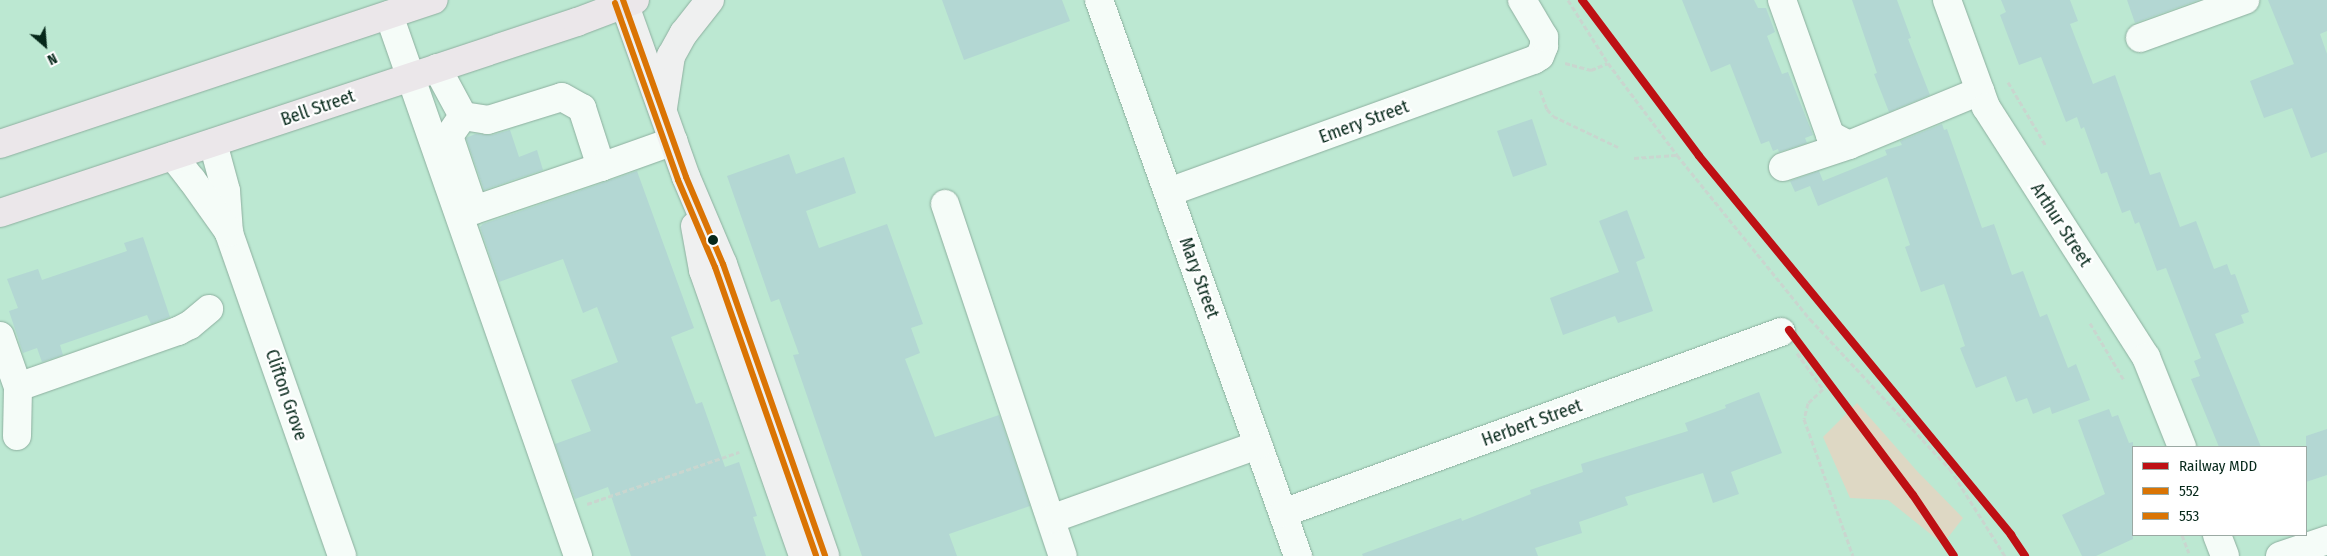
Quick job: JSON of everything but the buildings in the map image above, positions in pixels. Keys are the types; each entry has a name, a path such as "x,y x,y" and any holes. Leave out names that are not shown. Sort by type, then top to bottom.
{"highway":[{"path":"0,144 434,0"},
{"name":"Bell Street","path":"0,213 437,68 628,2"}],"main road":[{"path":"663,110 671,56 684,32 710,0"},
{"path":"628,2 686,177 723,264 825,556"},
{"path":"686,177 703,270 804,556"}],"street":[{"name":"Mary Street","path":"1099,0 1298,556"},
{"path":"1522,0 1542,46"},
{"path":"1782,0 1830,135 1849,145"},
{"name":"Arthur Street","path":"1947,0 1986,107 2146,357 2182,446"},
{"path":"2140,38 2245,0"},
{"path":"389,15 578,556"},
{"name":"Emery Street","path":"1169,192 1521,66 1542,46"},
{"path":"437,68 463,116"},
{"path":"1783,167 1849,145 1980,91"},
{"path":"463,116 488,120 562,97 582,108 601,167"},
{"path":"463,116 449,136 474,210 674,141"},
{"name":"Clifton Grove","path":"213,143 226,191 229,233 342,556"},
{"name":"Clifton Grove","path":"172,156 192,180 229,233"},
{"path":"945,204 1063,556"},
{"path":"18,387 178,331 190,325 210,308"},
{"name":"Herbert Street","path":"1283,514 1781,332"},
{"path":"0,336 18,387 17,436"},
{"path":"1051,519 1258,445"},
{"path":"2216,536 2225,556"},
{"path":"2280,556 2327,540"}],"path":[{"path":"1568,0 1608,64 1677,155 1810,320 1950,469 2005,556"},
{"path":"1542,46 1591,70 1608,64"},
{"path":"1540,90 1547,109 1554,116 1618,147"},
{"path":"1634,158 1677,155"},
{"path":"1810,320 1781,332 1823,389 1808,403 1804,419 1853,556"},
{"path":"563,512 747,450"},
{"path":"2182,536 2189,553"}],"shaded area":[{"path":"1857,403 1917,471 1963,518 1943,544 1888,500 1850,498 1823,437"}],"rail line":[{"name":"MDD","path":"1582,0 1699,156 2011,535 2025,556"},
{"name":"MDD","path":"1789,330 1913,495 1954,556"}],"transit line":[{"name":"552","path":"623,0 686,177 723,264 825,556"},
{"name":"553","path":"615,3 678,180 715,267 816,556"}]}
